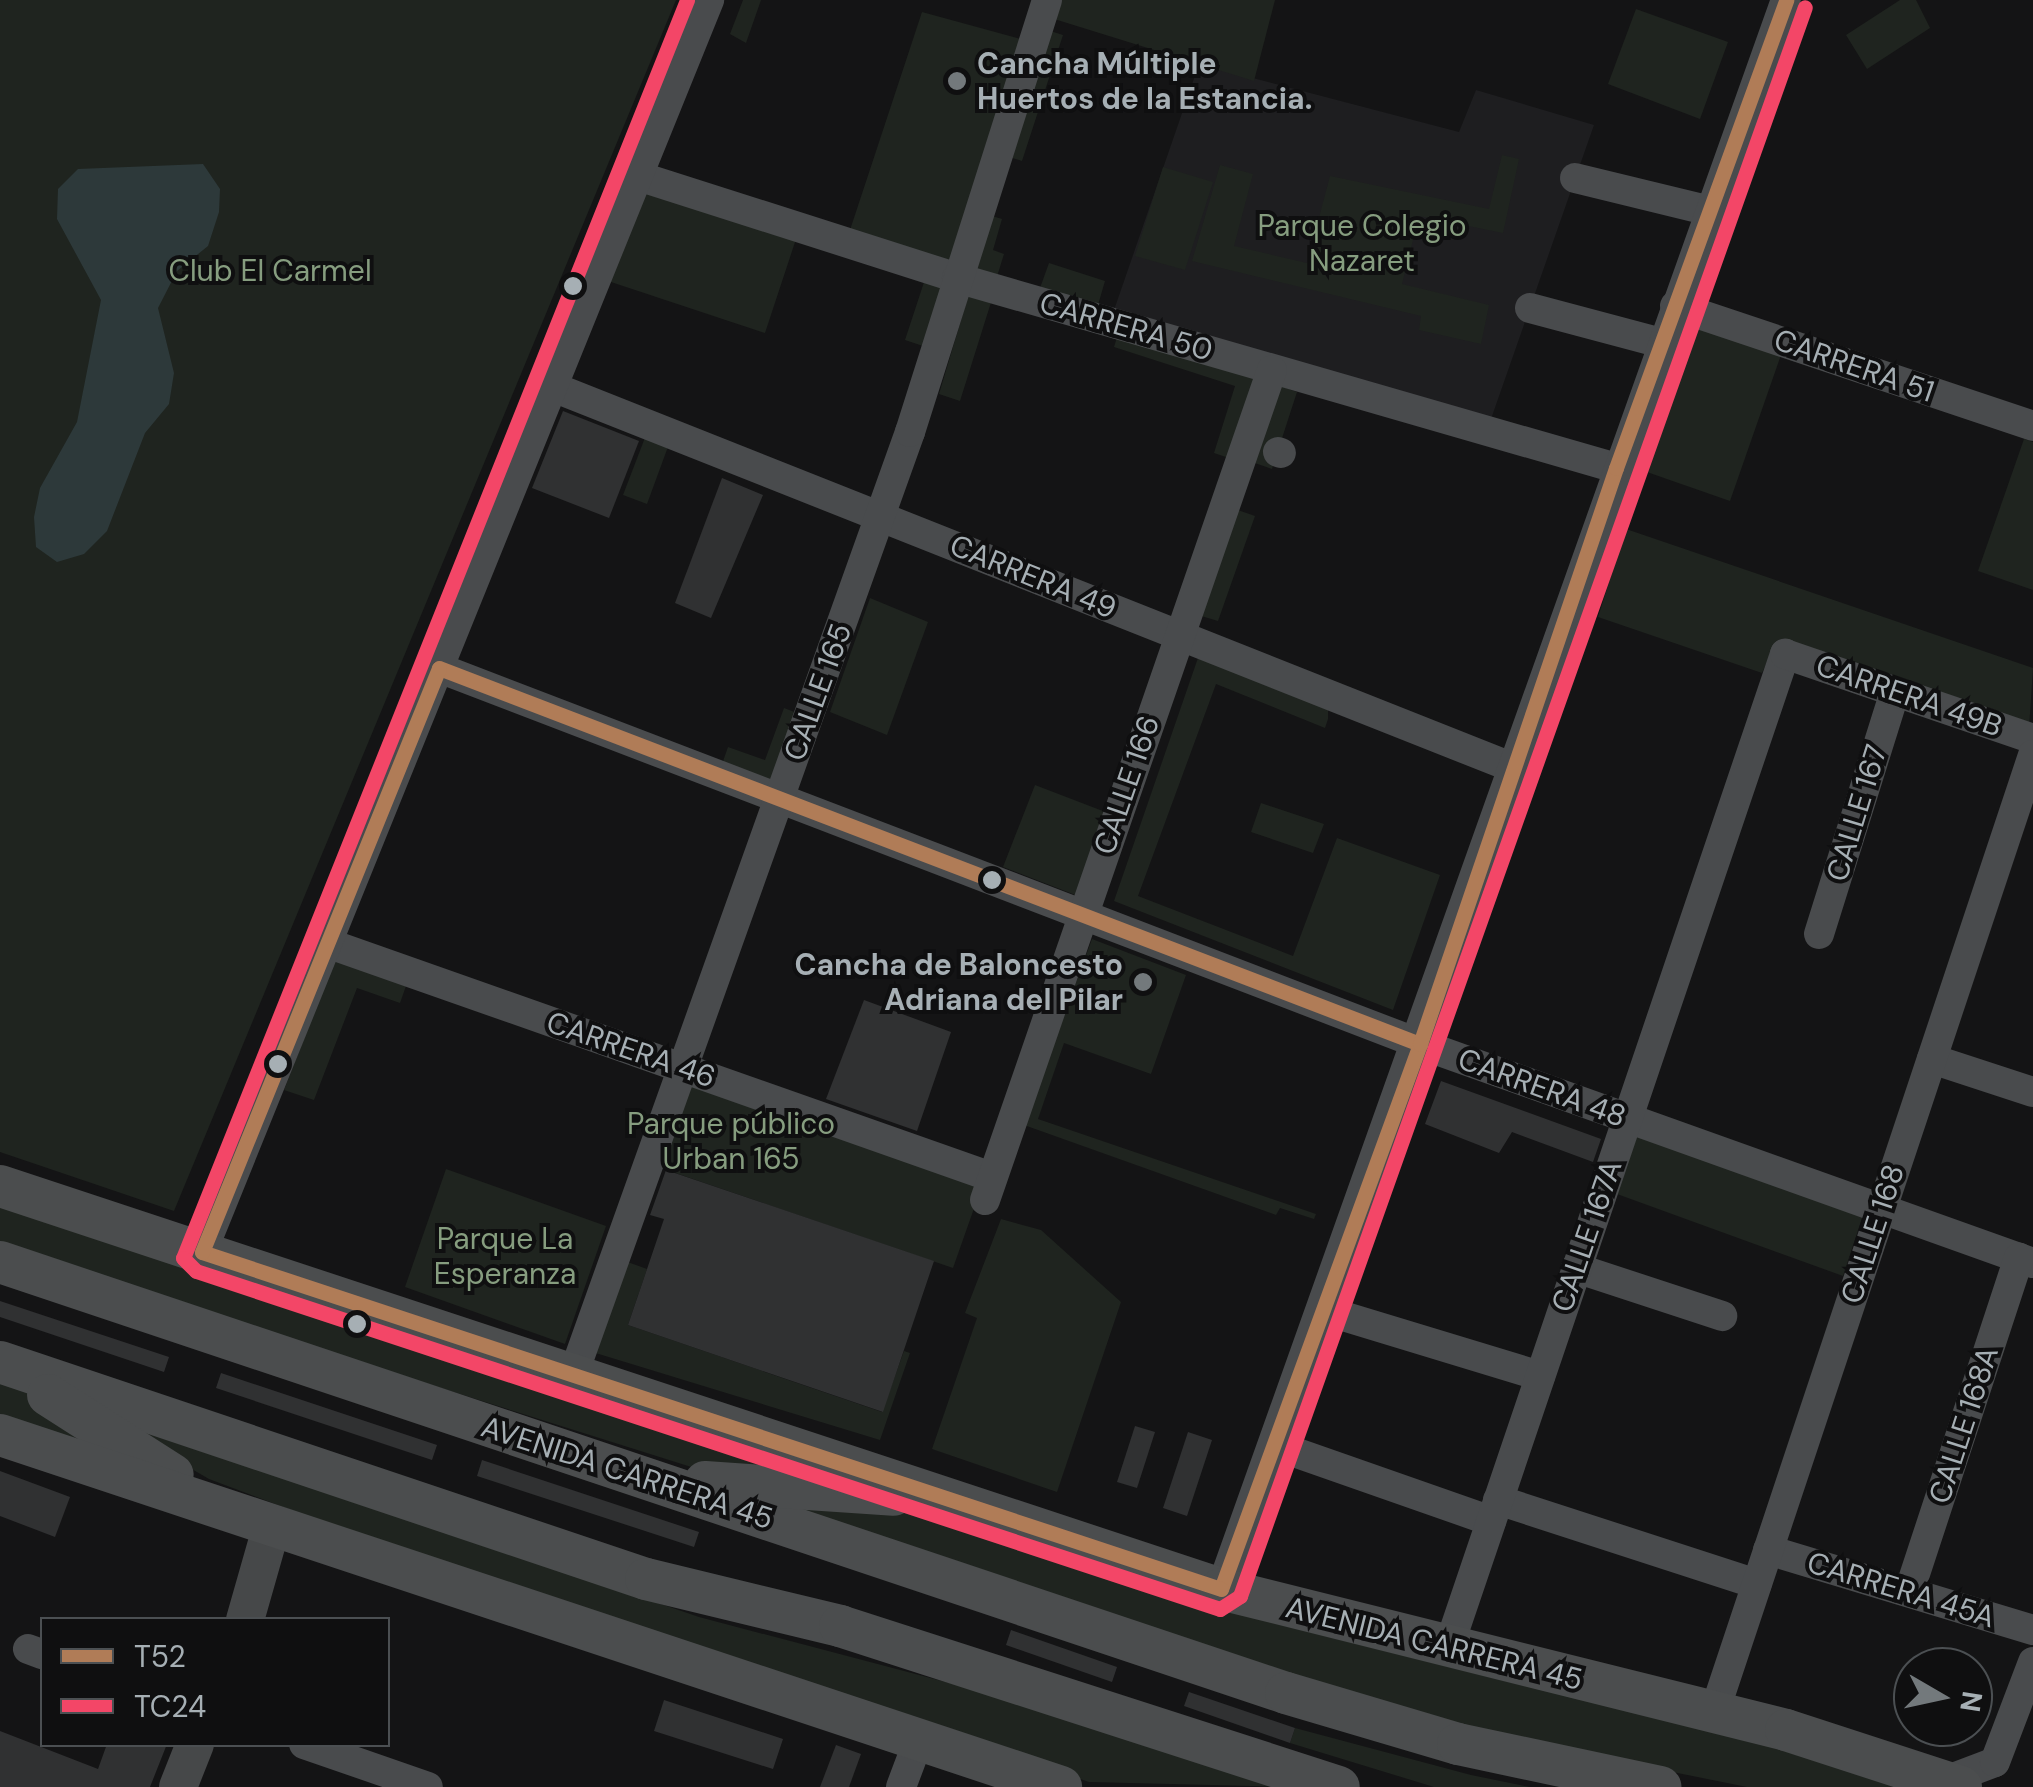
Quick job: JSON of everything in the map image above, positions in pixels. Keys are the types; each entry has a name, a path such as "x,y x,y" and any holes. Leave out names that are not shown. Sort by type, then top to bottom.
{"highway":[{"name":"AVENIDA CARRERA 45","path":"0,1186 572,1378 959,1500 1221,1589 1714,1713 1953,1784"},
{"name":"AVENIDA CARRERA 45","path":"0,1262 618,1472 1393,1727 1660,1787"},
{"path":"0,1364 176,1476 290,1531"},
{"path":"0,1364 646,1579 840,1626 1338,1787"},
{"path":"0,1435 1061,1787"},
{"path":"618,1472 959,1500"}],"main road":[{"path":"251,1606 290,1531"},
{"path":"178,1787 194,1747"}],"street":[{"path":"202,1252 710,0"},
{"name":"CALLE 165","path":"572,1378 880,516 1047,0"},
{"path":"1221,1589 1420,1044 1616,468 1786,0"},
{"name":"CARRERA 50","path":"638,176 956,278 1616,468"},
{"path":"1575,178 1710,212"},
{"name":"CARRERA 51","path":"1675,306 2033,426"},
{"path":"1530,308 1662,343"},
{"name":"CALLE 166","path":"988,1189 1179,635 1266,448 1272,370"},
{"name":"CARRERA 49","path":"553,387 1514,768"},
{"name":"CARRERA 49B","path":"1784,654 1895,692 2032,754"},
{"name":"CALLE 167A","path":"1448,1649 1784,654"},
{"name":"CARRERA 48","path":"439,668 1420,1044 2026,1260"},
{"name":"CALLE 167","path":"1819,934 1895,692"},
{"name":"CALLE 168","path":"1714,1713 2032,754"},
{"name":"CARRERA 46","path":"327,943 683,1068 988,1189"},
{"path":"1932,1058 2033,1092"},
{"name":"CALLE 168A","path":"1909,1592 2026,1260"},
{"path":"1576,1268 1722,1316"},
{"path":"1323,1310 1540,1376"},
{"path":"1274,1445 1757,1584"},
{"name":"CARRERA 45A","path":"1768,1550 2033,1630"},
{"path":"1953,1784 1994,1762 2033,1662"},
{"path":"901,1787 918,1739"},
{"path":"313,1747 428,1787"}],"shaded area":[{"path":"1199,64 1459,132 1476,90 1594,125 1491,419 1113,313"},
{"path":"203,164 220,189 219,212 208,246 177,271 158,308 174,373 169,404 145,433 107,531 84,554 57,562 36,547 34,517 40,488 77,422 101,300 57,219 58,189 78,169"}],"green space":[{"name":"Club El Carmel","path":"0,0 676,0 174,1211 0,1152"},
{"path":"743,0 761,0 746,43 730,34"},
{"path":"1057,0 1275,0 1254,81 1051,18"},
{"path":"1900,0 1916,0 1930,28 1867,69 1846,35"},
{"path":"1636,9 1728,42 1700,119 1608,84"},
{"path":"922,12 1021,39 951,267 850,230"},
{"path":"1044,29 1063,35 1022,161 1003,155"},
{"name":"Parque Colegio Nazaret","path":"1502,155 1519,159 1503,233 1419,216 1402,284 1489,305 1481,344 1419,330 1421,316 1192,261 1220,165 1253,174 1234,246 1307,263 1330,176 1489,209"},
{"path":"1163,167 1213,182 1185,270 1135,256"},
{"path":"646,183 798,233 765,333 608,281"},
{"path":"982,213 1002,219 993,250 1004,254 995,283 964,273"},
{"path":"1049,263 1105,281 1098,305 1040,288"},
{"path":"926,276 944,282 923,346 905,340"},
{"path":"970,290 993,296 960,401 939,394"},
{"path":"1697,322 1782,352 1730,501 1644,471"},
{"path":"1119,331 1258,375 1232,459 1214,453 1235,386 1114,347"},
{"path":"1278,385 1297,392 1272,469 1252,462"},
{"path":"646,435 669,444 647,504 623,495"},
{"path":"2024,439 2033,442 2033,590 1978,571"},
{"path":"1235,509 1255,516 1218,621 1198,615"},
{"path":"1626,529 2033,668 2029,728 1776,641 1762,673 1598,617"},
{"path":"870,598 928,622 887,735 830,712"},
{"path":"1199,655 1328,710 1328,719 1325,728 1216,684 1138,896 1293,956 1337,838 1440,875 1393,1010 1114,901"},
{"path":"784,708 805,716 779,788 721,767 728,747 765,760"},
{"path":"1035,785 1108,813 1078,896 1003,867"},
{"path":"1261,803 1324,824 1313,853 1251,832"},
{"path":"1092,939 1186,975 1151,1074 1064,1043 1038,1119 1316,1214 1314,1219 1280,1208 1276,1215 1024,1125"},
{"path":"335,960 406,986 400,1003 357,988 314,1100 284,1090"},
{"name":"Parque público Urban 165","path":"685,1073 984,1180 953,1268 652,1165"},
{"path":"1639,1130 1863,1215 1843,1276 1617,1194"},
{"name":"Parque La Esperanza","path":"446,1169 606,1226 565,1344 405,1287"},
{"path":"0,1195 861,1480 704,1471 174,1304 0,1246"},
{"path":"1001,1219 1041,1230 1121,1302 1057,1492 932,1449 977,1318 965,1313"},
{"path":"622,1260 647,1269 628,1325 882,1412 904,1351 910,1353 880,1440 589,1351"},
{"path":"0,1381 25,1391 122,1463 0,1419"},
{"path":"85,1407 699,1617 995,1695 1289,1787 1089,1782 344,1530 209,1479"},
{"path":"751,1499 935,1510 1932,1787 1747,1787 1494,1736 1406,1714"},
{"path":"1295,1728 1530,1787 1434,1787 1290,1743"}],"building":[{"path":"563,411 639,441 609,518 532,488"},
{"path":"722,478 763,495 711,618 675,603"},
{"path":"864,1000 951,1032 917,1131 826,1099"},
{"path":"1441,1081 1601,1139 1593,1162 1512,1132 1499,1153 1425,1124"},
{"path":"666,1170 934,1261 883,1412 628,1325 664,1219 650,1215"},
{"path":"0,1301 169,1357 164,1372 0,1317"},
{"path":"221,1373 437,1445 432,1460 216,1388"},
{"path":"1135,1426 1155,1432 1137,1488 1117,1482"},
{"path":"1188,1432 1212,1440 1187,1516 1163,1508"},
{"path":"482,1460 699,1532 694,1547 477,1476"},
{"path":"0,1471 70,1497 55,1537 0,1516"},
{"path":"1011,1630 1117,1667 1112,1682 1006,1645"},
{"path":"1189,1692 1295,1728 1290,1743 1184,1706"},
{"path":"664,1700 783,1739 773,1769 654,1731"},
{"path":"0,1731 98,1769 106,1747 166,1747 150,1787 0,1787"},
{"path":"836,1745 861,1754 849,1787 820,1787"}],"transit line":[{"name":"TC24","path":"687,0 183,1258 196,1271 1220,1609 1240,1596 1805,7"},
{"name":"T52","path":"1420,1044 1616,468 1786,0"},
{"name":"T52","path":"439,668 1420,1044 1221,1589 202,1252 439,668"}],"place":[{"name":"Cancha Múltiple Huertos de la Estancia.","path":"957,81"},
{"name":"Cancha de Baloncesto Adriana del Pilar","path":"1143,982"}]}
